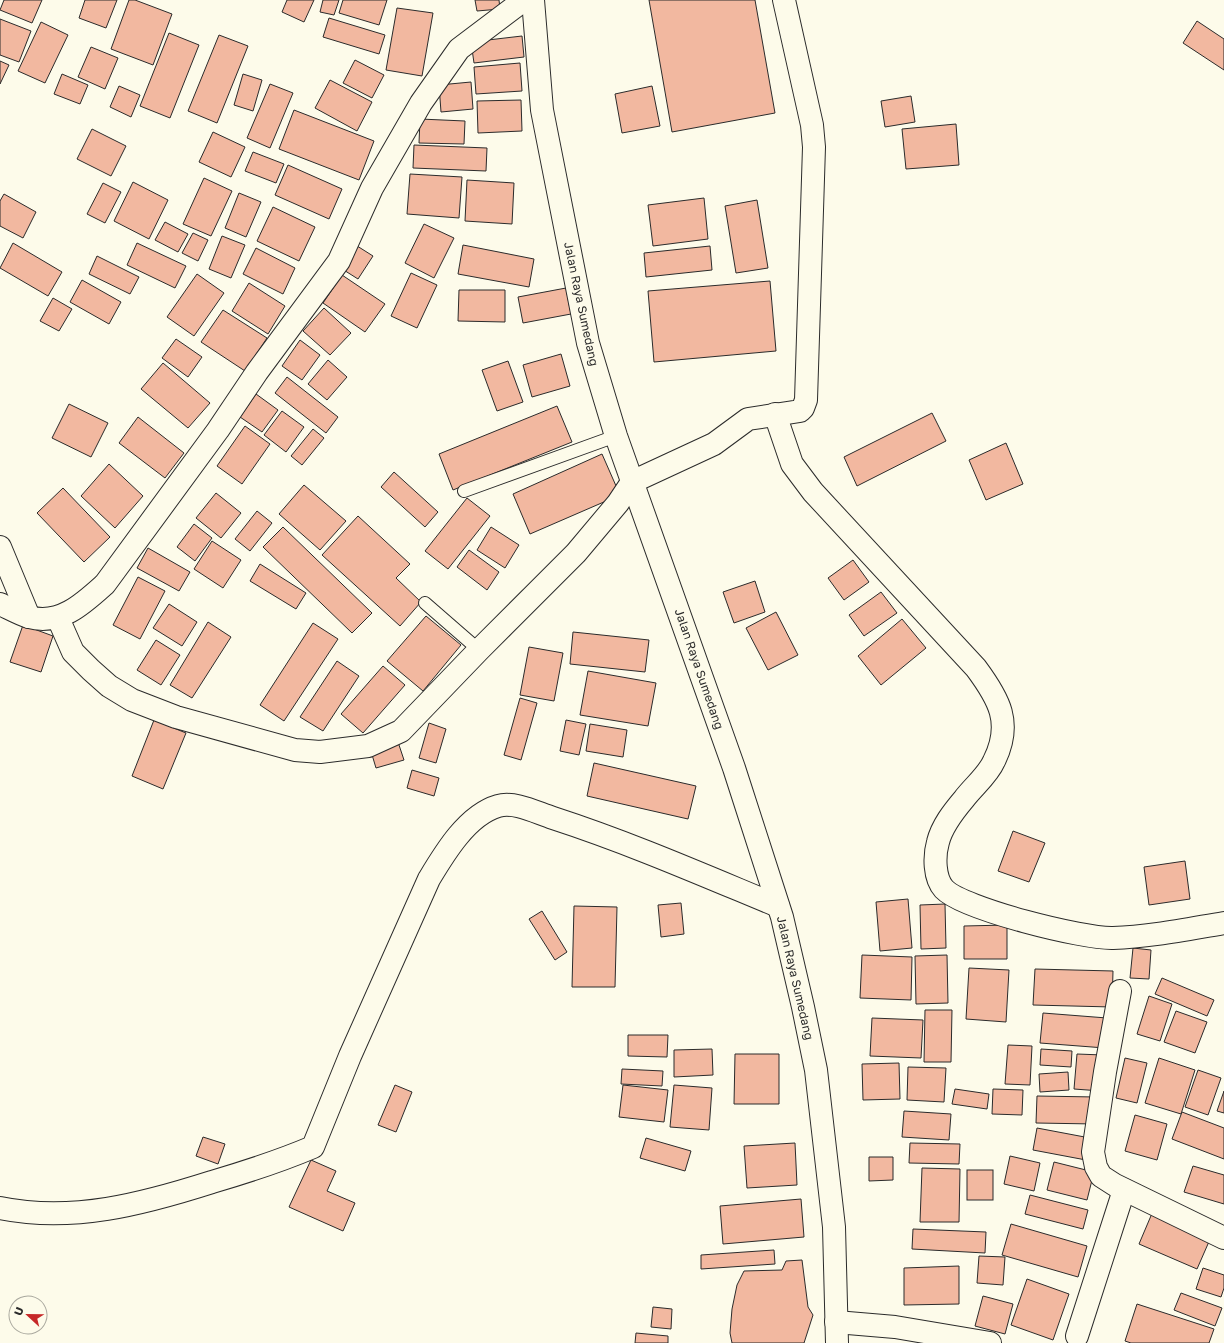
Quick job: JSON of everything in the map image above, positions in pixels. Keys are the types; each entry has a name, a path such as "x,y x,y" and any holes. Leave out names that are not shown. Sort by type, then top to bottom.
{"main road":[{"path":"0,604 29,617 45,620 58,618 84,602 105,584 218,430 257,372 339,261 372,188 422,103 459,49 524,0"},
{"name":"Jalan Raya Sumedang","path":"533,0 542,110 588,343 616,436 660,556 731,761 778,906 801,1000 816,1070 834,1227 837,1333"},
{"path":"58,618 73,652 109,686 132,700 176,718 295,750 320,752 368,746 402,731 479,650 576,553 618,503 714,444 748,419 800,411 806,400 814,147 812,125 784,0"},
{"path":"775,414 792,464 813,492 976,668 990,687 1001,707 1003,723 1001,742 994,763 953,812 938,842 936,857 938,875 943,888 955,898 1027,922 1071,933 1112,938 1224,923"},
{"path":"0,547 29,617"},
{"path":"0,1208 23,1213 66,1214 130,1206 172,1195 281,1161 313,1148 348,1062 429,879 440,861 470,821 498,805 516,806 612,837 778,906"},
{"path":"1120,992 1105,1072 1093,1152 1096,1167 1101,1176 1124,1190 1224,1238"},
{"path":"1077,1336 1124,1190"},
{"path":"837,1333 895,1327 990,1343"}],"lane":[{"path":"464,491 616,436"},
{"path":"425,603 479,650"}],"building":[{"path":"4,0 42,0 32,23 0,10"},
{"path":"85,0 117,0 106,28 79,18"},
{"path":"129,0 135,0 172,14 153,65 111,49"},
{"path":"287,0 314,0 304,22 282,12"},
{"path":"323,0 339,0 334,15 320,12"},
{"path":"343,0 387,0 379,25 339,13"},
{"path":"475,0 499,0 500,9 477,11"},
{"path":"649,0 755,0 775,113 672,132"},
{"path":"397,8 433,13 422,76 386,70"},
{"path":"329,18 385,35 379,54 323,37"},
{"path":"0,19 31,31 19,62 0,55"},
{"path":"1197,21 1224,39 1224,70 1183,43"},
{"path":"41,22 68,35 45,83 18,71"},
{"path":"169,33 199,45 170,118 140,106"},
{"path":"219,35 248,46 217,123 188,111"},
{"path":"522,36 524,57 474,63 471,42"},
{"path":"91,47 118,58 105,89 78,77"},
{"path":"355,60 384,75 372,98 343,83"},
{"path":"0,61 9,65 0,84"},
{"path":"520,63 522,91 476,94 474,67"},
{"path":"62,74 88,85 80,104 54,94"},
{"path":"243,74 262,80 253,111 234,105"},
{"path":"330,80 372,102 357,131 315,108"},
{"path":"471,82 473,109 441,112 439,85"},
{"path":"270,84 293,93 270,148 247,138"},
{"path":"119,86 140,95 131,117 110,107"},
{"path":"652,86 660,126 622,133 615,94"},
{"path":"911,96 915,122 885,127 881,101"},
{"path":"521,100 522,131 478,133 477,101"},
{"path":"294,110 374,141 359,180 279,149"},
{"path":"420,119 465,121 464,144 419,143"},
{"path":"956,124 959,165 906,169 902,129"},
{"path":"92,129 126,146 111,176 77,159"},
{"path":"213,132 245,147 231,177 199,162"},
{"path":"414,145 487,148 486,171 413,168"},
{"path":"253,152 284,164 276,183 245,171"},
{"path":"288,165 342,189 329,219 275,195"},
{"path":"410,174 462,177 459,218 407,214"},
{"path":"204,178 232,191 211,236 183,224"},
{"path":"467,180 514,183 512,224 465,221"},
{"path":"133,182 168,200 149,239 114,221"},
{"path":"103,183 121,192 105,223 87,214"},
{"path":"239,193 261,202 246,237 225,228"},
{"path":"4,194 36,212 23,238 0,226 0,201"},
{"path":"704,198 708,239 653,246 648,205"},
{"path":"757,200 768,268 736,273 725,206"},
{"path":"273,207 315,227 299,261 257,241"},
{"path":"165,222 188,234 178,252 155,240"},
{"path":"424,224 454,238 434,278 405,263"},
{"path":"193,233 208,240 198,261 182,253"},
{"path":"222,236 245,245 231,278 209,269"},
{"path":"13,243 62,272 48,296 0,268"},
{"path":"137,243 186,266 175,288 127,265"},
{"path":"354,244 373,256 358,279 339,267"},
{"path":"463,245 534,259 529,287 458,274"},
{"path":"710,246 712,270 646,277 644,253"},
{"path":"256,248 295,268 283,294 243,274"},
{"path":"97,256 139,277 130,294 89,274"},
{"path":"411,273 437,285 417,328 391,316"},
{"path":"197,274 224,293 194,336 167,317"},
{"path":"342,275 385,304 365,332 323,303"},
{"path":"82,280 121,302 109,324 70,302"},
{"path":"770,281 776,351 654,362 648,291"},
{"path":"249,283 285,306 268,334 232,311"},
{"path":"566,288 571,314 523,323 518,297"},
{"path":"459,290 505,290 505,322 458,321"},
{"path":"53,298 72,309 59,331 40,321"},
{"path":"324,308 351,333 330,355 303,331"},
{"path":"223,310 267,338 245,371 201,342"},
{"path":"176,339 202,357 188,377 162,358"},
{"path":"300,340 320,355 302,380 282,366"},
{"path":"561,354 570,386 532,397 523,365"},
{"path":"328,360 347,377 327,400 308,384"},
{"path":"508,361 523,402 497,411 482,370"},
{"path":"163,363 210,403 188,428 141,389"},
{"path":"287,377 338,417 326,433 275,393"},
{"path":"256,394 278,410 262,432 240,417"},
{"path":"69,404 108,423 91,457 52,438"},
{"path":"557,406 572,442 453,490 439,454"},
{"path":"282,411 304,427 286,452 264,435"},
{"path":"932,413 946,441 857,486 844,457"},
{"path":"138,417 184,453 165,478 119,443"},
{"path":"245,426 270,444 242,484 217,466"},
{"path":"313,429 324,438 302,465 291,456"},
{"path":"1006,443 1023,484 986,500 969,460"},
{"path":"602,454 620,495 530,534 513,494"},
{"path":"109,464 143,496 115,528 81,496"},
{"path":"394,472 438,512 425,527 381,487"},
{"path":"304,485 346,521 320,550 279,514"},
{"path":"63,488 110,537 84,562 37,513"},
{"path":"216,493 241,513 221,538 196,518"},
{"path":"467,498 490,516 448,569 425,551"},
{"path":"257,511 272,523 250,551 235,539"},
{"path":"358,516 410,564 396,578 421,602 400,626 322,555"},
{"path":"194,524 212,538 195,561 177,547"},
{"path":"283,527 372,613 352,633 263,547"},
{"path":"491,527 519,545 505,568 477,550"},
{"path":"212,541 241,560 223,588 194,569"},
{"path":"148,548 190,572 179,591 137,568"},
{"path":"469,550 499,572 487,590 457,567"},
{"path":"853,560 869,582 844,600 828,578"},
{"path":"260,564 306,593 296,609 250,581"},
{"path":"138,577 165,591 140,639 113,625"},
{"path":"755,581 765,612 734,623 723,592"},
{"path":"881,592 897,613 864,636 849,615"},
{"path":"169,604 197,622 182,646 153,628"},
{"path":"776,612 798,655 768,670 746,628"},
{"path":"426,616 461,645 423,691 387,661"},
{"path":"902,619 926,648 881,685 858,656"},
{"path":"208,622 231,637 192,698 170,685"},
{"path":"313,623 338,639 284,721 260,705"},
{"path":"23,625 53,636 41,672 10,662"},
{"path":"573,632 649,640 645,672 570,664"},
{"path":"156,640 180,655 161,685 137,670"},
{"path":"529,647 563,653 554,701 520,695"},
{"path":"337,661 359,676 323,731 300,717"},
{"path":"383,666 405,685 363,733 341,714"},
{"path":"588,671 656,683 648,726 580,715"},
{"path":"520,698 537,703 521,760 504,755"},
{"path":"154,720 186,733 163,789 132,776"},
{"path":"566,720 586,724 579,755 560,751"},
{"path":"429,723 446,729 436,763 419,758"},
{"path":"590,724 627,730 623,757 586,751"},
{"path":"397,739 404,760 376,768 370,748"},
{"path":"594,763 696,786 688,819 587,796"},
{"path":"412,770 439,778 434,796 407,788"},
{"path":"1013,831 1045,843 1029,882 998,871"},
{"path":"1185,861 1190,899 1149,905 1144,867"},
{"path":"908,899 912,948 880,951 876,902"},
{"path":"681,903 684,934 661,937 658,905"},
{"path":"945,904 946,948 921,949 920,905"},
{"path":"574,906 617,907 615,987 572,987"},
{"path":"542,911 567,952 555,960 529,919"},
{"path":"1007,925 1007,959 964,959 964,926"},
{"path":"1133,948 1151,950 1149,979 1130,978"},
{"path":"862,955 912,957 911,1000 860,998"},
{"path":"947,955 948,1003 916,1004 915,956"},
{"path":"969,968 1009,970 1006,1022 966,1019"},
{"path":"1035,969 1113,971 1112,1007 1033,1005"},
{"path":"1162,978 1214,1000 1207,1016 1155,994"},
{"path":"1149,996 1172,1004 1160,1041 1137,1034"},
{"path":"925,1010 952,1010 951,1062 924,1062"},
{"path":"1176,1011 1207,1022 1195,1053 1164,1042"},
{"path":"1043,1013 1107,1018 1105,1048 1040,1043"},
{"path":"872,1018 923,1020 921,1058 870,1056"},
{"path":"628,1035 668,1035 667,1057 628,1056"},
{"path":"1008,1045 1032,1046 1030,1085 1005,1084"},
{"path":"712,1049 713,1075 674,1077 674,1050"},
{"path":"1041,1049 1072,1051 1071,1067 1040,1065"},
{"path":"735,1054 779,1054 779,1104 734,1104"},
{"path":"1077,1054 1103,1055 1101,1091 1074,1089"},
{"path":"1125,1058 1147,1063 1137,1103 1116,1098"},
{"path":"1159,1058 1195,1070 1181,1114 1145,1103"},
{"path":"899,1063 900,1099 863,1100 862,1064"},
{"path":"908,1067 946,1068 944,1102 907,1100"},
{"path":"622,1069 663,1071 662,1086 621,1084"},
{"path":"1198,1070 1221,1078 1208,1115 1185,1107"},
{"path":"1068,1072 1069,1090 1040,1092 1039,1074"},
{"path":"395,1085 412,1092 396,1132 378,1125"},
{"path":"623,1085 668,1090 664,1122 619,1117"},
{"path":"674,1085 712,1088 709,1130 670,1127"},
{"path":"955,1089 989,1094 987,1109 952,1104"},
{"path":"993,1089 1023,1090 1022,1115 992,1114"},
{"path":"1224,1091 1224,1113 1217,1111"},
{"path":"1037,1096 1096,1097 1095,1124 1036,1123"},
{"path":"904,1111 951,1114 949,1140 902,1137"},
{"path":"1182,1112 1224,1128 1224,1159 1172,1139"},
{"path":"1135,1115 1167,1124 1157,1160 1125,1151"},
{"path":"1037,1128 1090,1138 1086,1160 1033,1150"},
{"path":"203,1137 225,1144 218,1164 196,1156"},
{"path":"646,1138 691,1151 685,1171 640,1158"},
{"path":"795,1143 797,1185 747,1188 744,1146"},
{"path":"910,1143 960,1144 959,1164 909,1163"},
{"path":"1010,1156 1040,1163 1034,1191 1004,1184"},
{"path":"869,1157 893,1157 893,1180 869,1181"},
{"path":"311,1160 336,1171 327,1191 355,1203 343,1231 289,1207"},
{"path":"1054,1162 1094,1172 1087,1200 1047,1190"},
{"path":"1193,1166 1224,1175 1224,1204 1184,1192"},
{"path":"922,1168 960,1169 959,1222 920,1222"},
{"path":"967,1170 993,1170 993,1200 967,1200"},
{"path":"1030,1195 1088,1210 1083,1229 1025,1214"},
{"path":"801,1199 804,1237 723,1244 720,1206"},
{"path":"1153,1211 1211,1237 1197,1269 1139,1244"},
{"path":"1011,1224 1087,1246 1078,1277 1002,1255"},
{"path":"913,1229 986,1232 985,1253 912,1249"},
{"path":"774,1250 775,1264 701,1269 701,1255"},
{"path":"979,1256 1005,1257 1003,1285 977,1283"},
{"path":"802,1260 808,1307 813,1315 804,1343 732,1343 730,1333 732,1309 737,1285 744,1271 782,1270 786,1261"},
{"path":"959,1266 959,1304 904,1305 904,1268"},
{"path":"1203,1268 1224,1275 1224,1288 1221,1297 1196,1289"},
{"path":"1027,1279 1069,1294 1053,1340 1011,1325"},
{"path":"1181,1293 1222,1308 1215,1326 1174,1310"},
{"path":"983,1296 1013,1304 1005,1334 975,1326"},
{"path":"1137,1304 1214,1329 1209,1343 1131,1343 1125,1341"},
{"path":"653,1307 672,1309 671,1329 651,1327"},
{"path":"636,1333 668,1336 668,1343 635,1343"}]}
